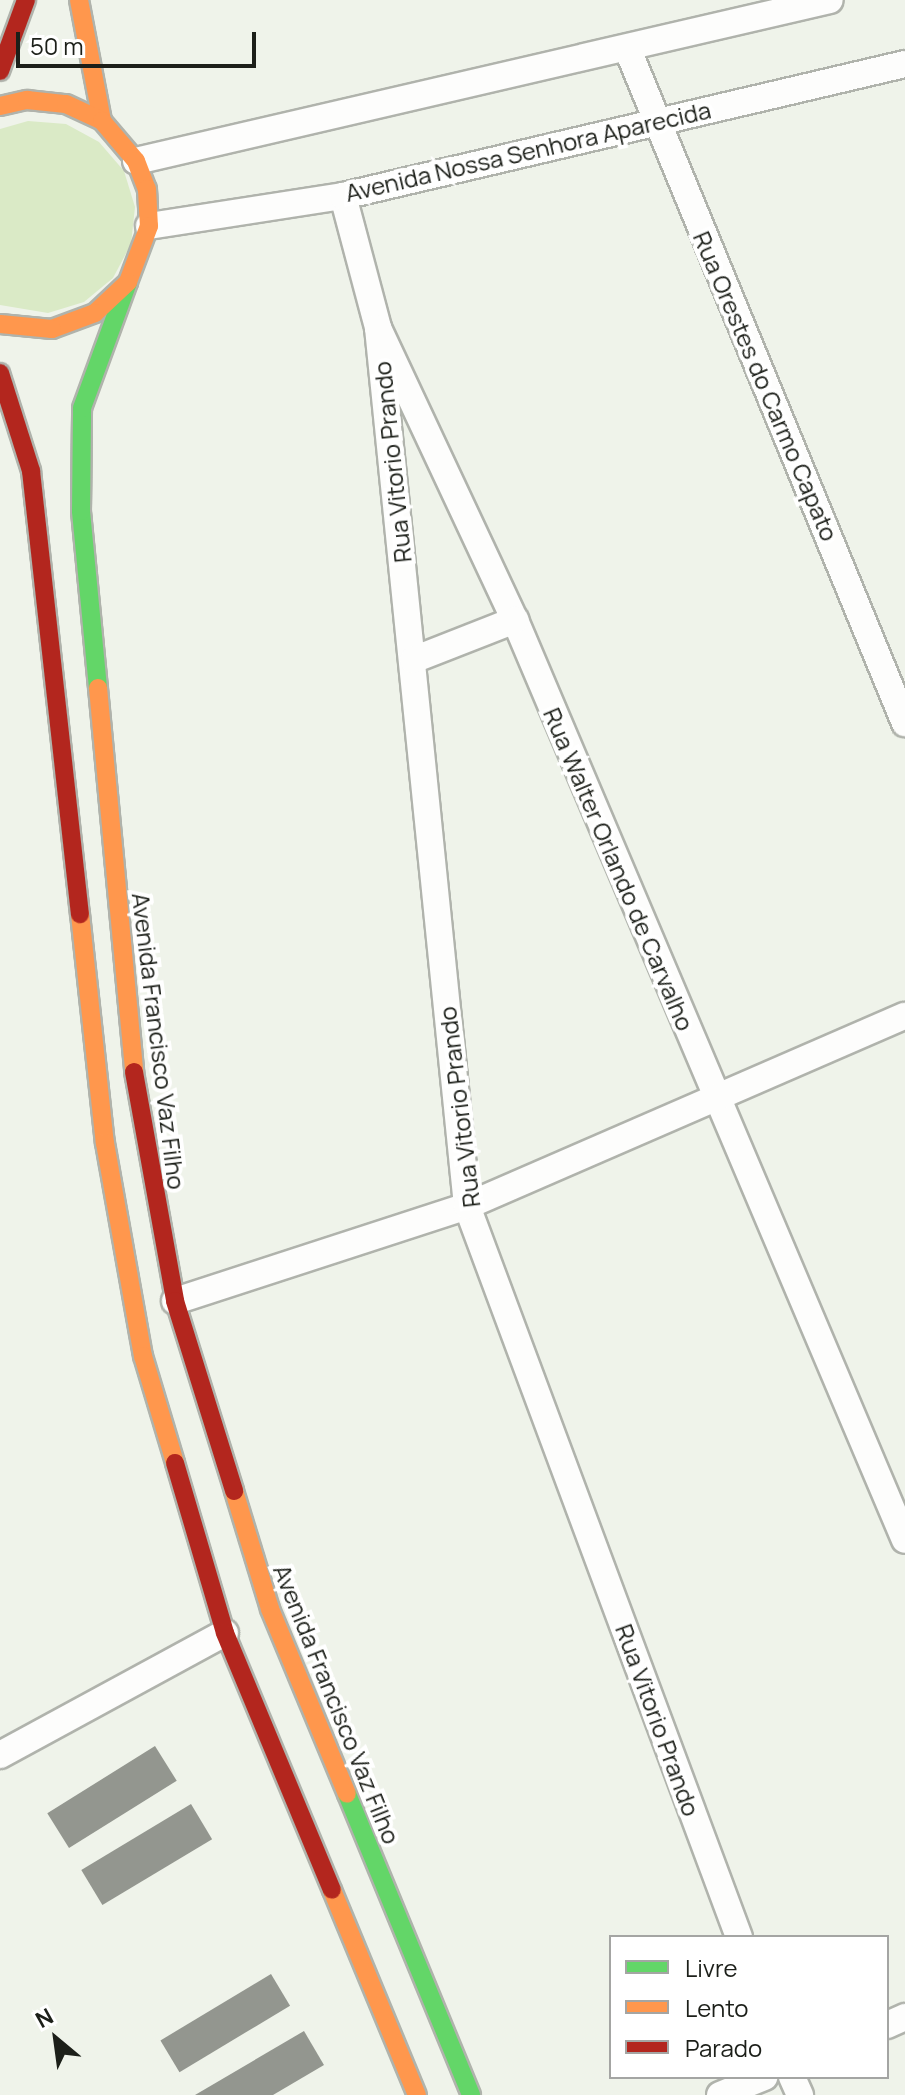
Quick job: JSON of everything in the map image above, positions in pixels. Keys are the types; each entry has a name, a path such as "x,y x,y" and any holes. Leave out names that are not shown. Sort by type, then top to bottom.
{"main road":[{"path":"0,71 26,0"},
{"path":"79,0 102,121"},
{"path":"0,106 27,100 66,104 102,121 136,161 147,189 149,226"},
{"name":"Avenida Francisco Vaz Filho","path":"149,226 82,408 81,511 136,1089 175,1301 270,1609 471,2095"},
{"path":"0,324 52,329 95,313 128,282"},
{"path":"0,373 31,471 108,1158 143,1356 225,1633 417,2095"}],"street":[{"path":"136,161 628,50 830,0"},
{"name":"Rua Orestes do Carmo Capato","path":"628,50 905,723"},
{"name":"Avenida Nossa Senhora Aparecida","path":"149,226 343,196 655,120 905,64"},
{"name":"Rua Walter Orlando de Carvalho","path":"343,196 378,328 515,620 714,1099 905,1540"},
{"name":"Rua Vitorio Prando","path":"378,328 467,1206 738,1935"},
{"path":"413,660 515,620"},
{"path":"175,1301 467,1206 905,1016"},
{"path":"0,1755 225,1633"},
{"path":"720,2095 759,2079"}],"green space":[{"path":"28,121 66,124 99,142 124,171 135,207 131,244 113,278 84,302 48,313 0,305 0,129"}],"building":[{"path":"155,1746 177,1781 69,1848 47,1813"},
{"path":"191,1804 212,1839 102,1905 81,1870"},
{"path":"271,1974 290,2006 179,2072 160,2040"},
{"path":"304,2031 324,2065 273,2095 195,2095"}],"traffic: fast":[{"path":"98,688 81,511 82,408 128,282"},
{"path":"347,1794 471,2095"}],"traffic: slow":[{"path":"79,0 102,121"},
{"path":"0,106 27,100 66,104 102,121 136,161 147,189 149,226 128,282 95,313 52,329 0,324"},
{"path":"98,688 134,1072"},
{"path":"80,914 105,1143 143,1356 175,1463"},
{"path":"234,1491 270,1609 347,1794"},
{"path":"332,1890 417,2095"}],"traffic: jam":[{"path":"0,71 26,0"},
{"path":"0,373 31,471 80,914"},
{"path":"134,1072 175,1301 234,1491"},
{"path":"175,1463 225,1633 332,1890"}]}
